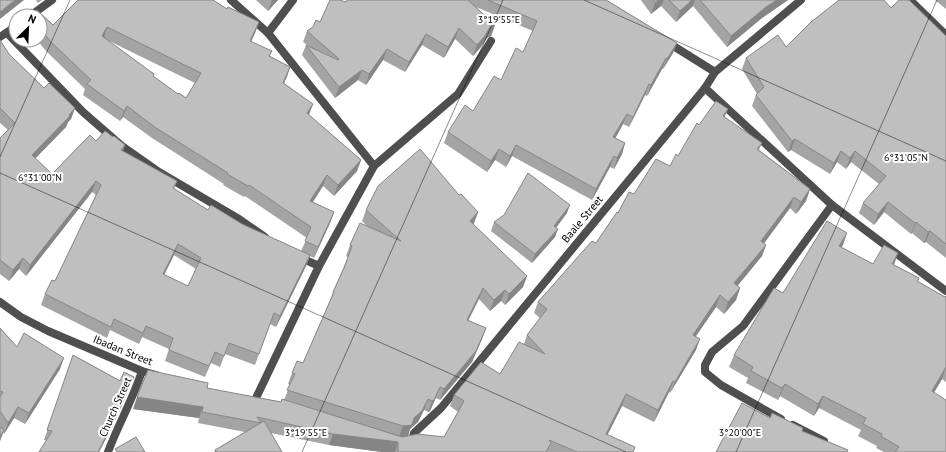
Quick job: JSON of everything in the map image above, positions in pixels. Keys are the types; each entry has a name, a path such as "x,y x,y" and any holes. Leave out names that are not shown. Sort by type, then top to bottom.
{"street":[{"path":"41,8 52,0"},
{"path":"231,0 268,32 374,166"},
{"path":"268,32 293,0"},
{"name":"Baale Street","path":"399,443 412,441 414,432 441,408 705,88 715,72 801,0"},
{"path":"910,0 946,35"},
{"path":"3,35 122,146 159,172 239,219 275,243"},
{"path":"661,38 715,72"},
{"path":"256,398 319,266 374,166 458,94 491,41"},
{"path":"705,88 832,205 946,291"},
{"path":"832,205 743,326 712,352 705,365 705,372 721,385 833,445"},
{"path":"293,254 319,266"},
{"name":"Ibadan Street","path":"0,302 21,317 48,331 142,371 164,377"},
{"name":"Church Street","path":"108,452 138,385 142,371"}],"building":[{"path":"0,0 15,0 0,12"},
{"path":"78,0 213,0 227,9 228,7 259,22 250,41 272,51 269,56 290,67 283,83 313,104 307,113 361,160 338,185 327,175 310,201 334,212 318,247 305,241 311,227 249,185 248,186 227,174 228,173 156,128 127,106 124,111 87,84 91,80 48,38 48,20 53,25","holes":["107,27 201,73 186,98 153,76 154,74 102,36"]},
{"path":"330,0 340,0 346,2 347,0 468,0 495,25 490,27 477,45 459,28 448,47 426,34 409,62 387,49 369,74 362,70 339,87 306,45 338,60 339,59 307,31 313,27 316,20 320,22"},
{"path":"488,0 606,0 677,43 667,59 666,58 651,85 649,84 633,117 627,114 613,137 625,143 617,158 614,156 596,189 516,145 510,156 499,149 491,161 448,132 465,105 473,111 494,76 501,80 516,48 523,52 537,21"},
{"path":"669,0 692,0 680,11"},
{"path":"700,0 777,0 766,7 731,36"},
{"path":"839,0 884,0 891,8 899,0 909,0 946,36 946,244 888,202 878,214 863,203 886,176 855,151 850,158 841,151 834,163 795,139 792,141 756,95 764,87 746,58 778,35 786,47 811,22"},
{"path":"0,40 9,54 44,88 49,83 75,108 69,115 70,116 32,155 52,174 90,135 96,141 105,131 125,145 121,150 177,181 173,188 208,210 211,205 242,224 310,255 280,316 274,313 259,354 229,343 224,356 215,352 209,366 169,350 173,338 146,326 143,333 114,319 111,327 45,294 52,280 55,281 101,185 96,181 30,265 23,258 13,270 0,260 0,138 15,123 0,108","holes":["178,244 201,258 188,286 163,274"]},
{"path":"716,101 728,109 723,116 762,143 757,149 810,189 801,202 794,197 761,241 766,245 734,283 740,288 728,302 720,295 693,335 700,339 675,382 673,381 658,410 626,394 606,434 635,447 633,452 577,452 549,440 551,443 546,452 398,452 398,442 333,434 257,417 261,423 202,412 203,407 137,397 148,370 208,383 207,388 281,402 282,399 402,437 418,434 444,437 464,401 454,395 481,362 500,374 519,342 545,354 527,335 547,309 538,302 592,241 596,243 617,212 618,213 629,192 634,194 656,159 670,166 676,154 678,156 697,123 699,125"},
{"path":"420,149 459,195 461,194 478,212 470,221 527,276 509,294 505,290 494,300 483,288 467,320 486,328 476,351 444,389 440,387 434,400 432,401 428,399 422,411 414,418 412,425 403,426 287,390 295,374 292,373 297,361 303,363 344,268 352,246 350,245 360,223 401,241 366,210 378,186"},
{"path":"528,173 570,205 554,226 558,229 535,254 494,222 504,215"},
{"path":"827,221 847,233 839,246 873,264 884,245 898,253 892,264 919,278 917,281 945,297 946,296 946,367 932,391 946,400 946,452 895,452 899,447 881,436 882,434 863,424 866,418 823,396 818,404 785,384 782,388 751,371 753,367 734,355 774,288 783,293"},
{"path":"0,328 17,347 24,333 64,358 29,413 18,407 8,423 0,411 0,397 3,392 0,391"},
{"path":"73,355 120,381 124,372 134,377 98,452 39,452 52,431 47,430"},
{"path":"742,403 770,418 772,413 803,428 802,431 848,450 847,452 716,452"},
{"path":"264,421 282,452 217,452 215,450"},
{"path":"0,427 4,430 0,436"},
{"path":"136,437 145,452 117,452 115,449"}]}
